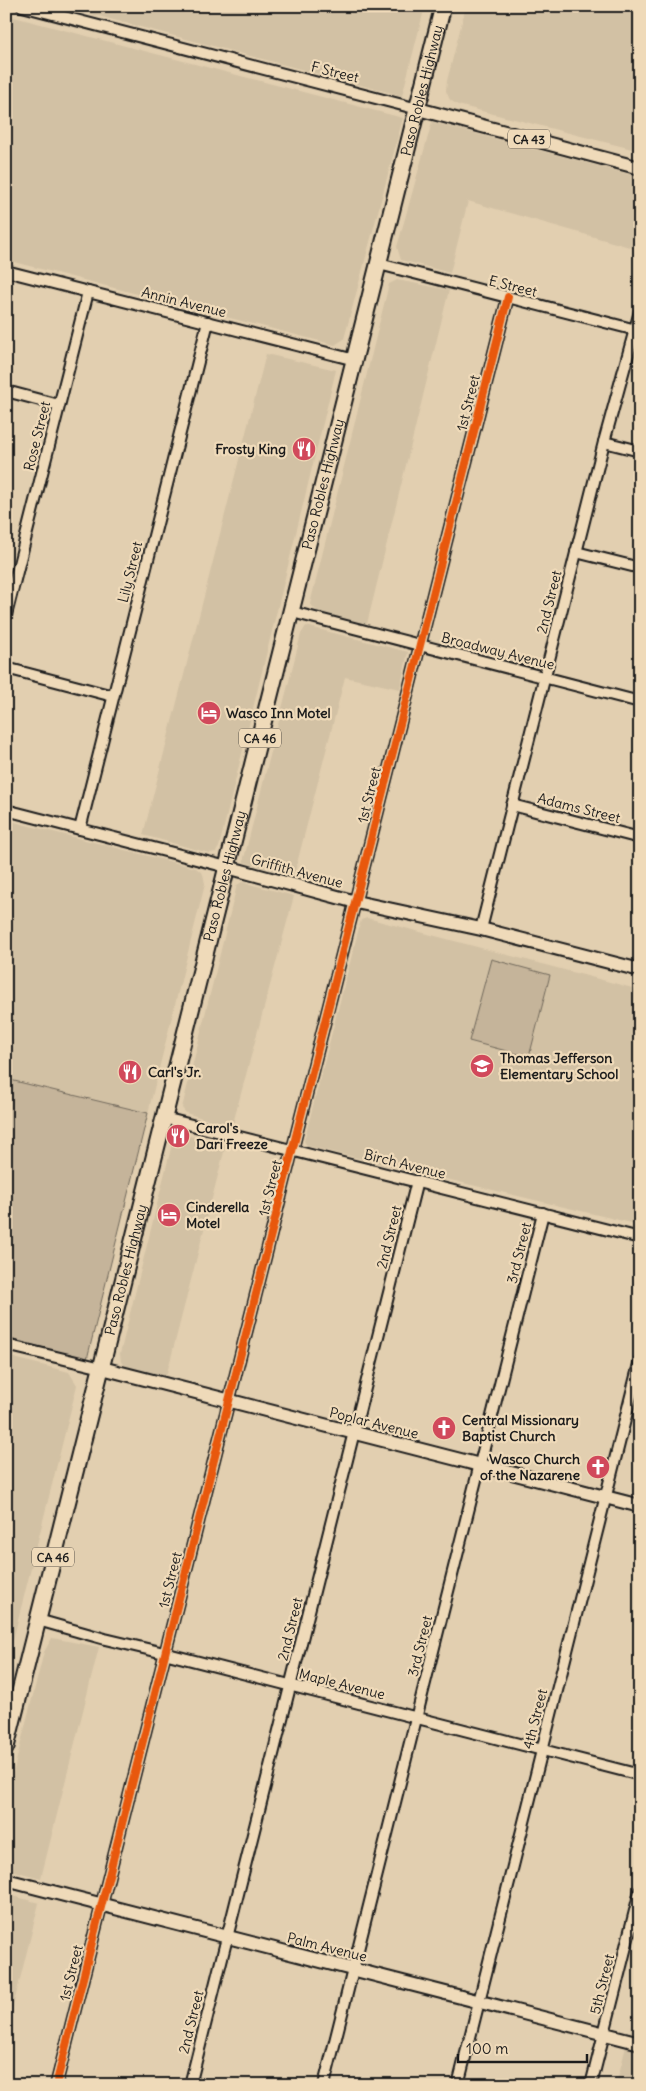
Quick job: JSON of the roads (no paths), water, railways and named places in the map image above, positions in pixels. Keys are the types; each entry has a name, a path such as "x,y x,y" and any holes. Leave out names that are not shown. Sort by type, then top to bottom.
{"highway":[{"name":"Paso Robles Highway","path":"6,1747 443,6"}],"main road":[{"name":"F Street","path":"418,109 640,168"},
{"name":"Griffith Avenue","path":"227,867 356,902 481,929 640,970"},
{"name":"Poplar Avenue","path":"102,1368 640,1506"},
{"name":"Palm Avenue","path":"6,1880 640,2043"}],"street":[{"name":"F Street","path":"22,6 418,109"},
{"name":"E Street","path":"379,264 637,331"},
{"name":"Annin Avenue","path":"6,271 355,360"},
{"name":"Rose Street","path":"6,615 88,292"},
{"name":"1st Street","path":"56,2085 100,1904 356,902 419,645 508,297"},
{"name":"2nd Street","path":"481,929 604,442 637,331 640,311"},
{"name":"Lily Street","path":"80,829 208,322"},
{"path":"6,391 59,405"},
{"path":"604,442 640,451"},
{"path":"576,552 640,568"},
{"name":"Broadway Avenue","path":"292,612 640,702"},
{"path":"6,668 113,696"},
{"name":"Adams Street","path":"512,805 640,838"},
{"name":"Griffith Avenue","path":"6,810 227,867"},
{"name":"Birch Avenue","path":"164,1118 640,1238"},
{"name":"2nd Street","path":"190,2085 417,1181"},
{"name":"3rd Street","path":"324,2085 543,1213"},
{"path":"6,1345 102,1368"},
{"name":"4th Street","path":"458,2085 640,1360"},
{"name":"Maple Avenue","path":"38,1620 105,1640 164,1652 640,1775"},
{"name":"5th Street","path":"591,2085 640,1890"}],"place":[{"name":"Frosty King","path":"304,449"},
{"name":"Wasco Inn Motel","path":"209,713"},
{"name":"Thomas Jefferson Elementary School","path":"482,1066"},
{"name":"Carl's Jr.","path":"130,1072"},
{"name":"Carol's Dari Freeze","path":"178,1136"},
{"name":"Cinderella Motel","path":"169,1215"},
{"name":"Central Missionary Baptist Church","path":"444,1428"},
{"name":"Wasco Church of the Nazarene","path":"598,1467"}]}
